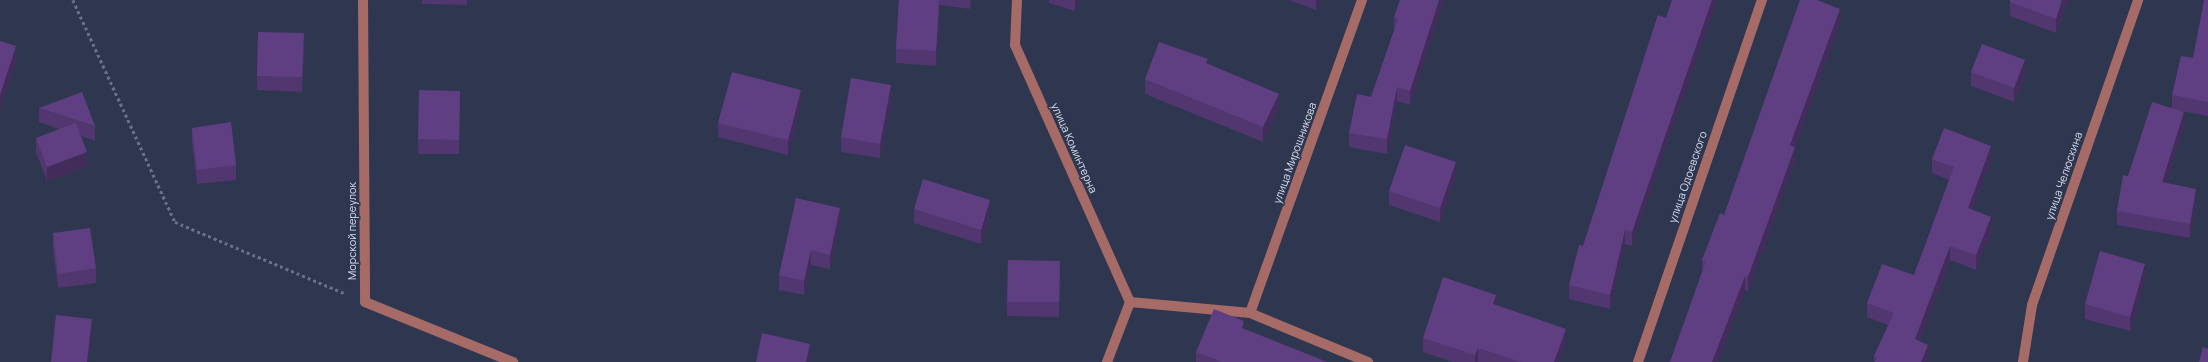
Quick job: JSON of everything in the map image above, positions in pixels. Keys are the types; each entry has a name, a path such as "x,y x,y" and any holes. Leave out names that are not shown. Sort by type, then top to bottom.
{"street":[{"name":"Морской переулок","path":"363,0 365,302"},
{"name":"улица Коминтерна","path":"1017,0 1015,45 1130,302"},
{"name":"улица Мирошникова","path":"1250,313 1362,0"},
{"name":"улица Одоевского","path":"1638,362 1762,0"},
{"name":"улица Челюскина","path":"2023,362 2032,305 2138,0"},
{"path":"365,302 513,362"},
{"path":"1107,362 1130,302 1250,313 1368,362"}],"path":[{"path":"73,0 175,222 365,302"}],"building":[{"path":"899,0 939,0 936,51 896,49"},
{"path":"1400,0 1439,0 1410,91 1397,87 1387,139 1349,133 1357,94 1371,97 1398,19 1394,17"},
{"path":"1672,0 1712,0 1632,232 1625,230 1610,295 1569,285 1579,245 1583,246 1658,15 1666,18"},
{"path":"1800,0 1817,0 1840,9 1790,145 1795,147 1748,277 1745,276 1712,362 1670,362 1706,261 1702,260 1720,213 1724,215"},
{"path":"2010,0 2062,0 2056,19 2010,2"},
{"path":"2204,0 2208,0 2208,102 2172,95 2181,56 2193,58"},
{"path":"258,32 304,33 302,77 257,76"},
{"path":"0,41 16,46 0,95"},
{"path":"1159,42 1208,59 1206,63 1279,94 1263,127 1145,79"},
{"path":"1982,44 2025,60 2014,88 1971,72"},
{"path":"732,72 801,90 788,140 718,123"},
{"path":"851,78 891,85 880,144 841,137"},
{"path":"419,90 460,91 459,140 418,139"},
{"path":"82,92 95,126 39,108"},
{"path":"2152,102 2184,112 2162,182 2196,189 2190,224 2117,211 2123,175 2128,176"},
{"path":"231,122 236,165 197,170 192,128"},
{"path":"76,123 87,152 47,167 36,138"},
{"path":"1944,128 1991,146 1968,208 1991,217 1976,255 1950,246 1915,339 1928,345 1921,362 1875,362 1877,358 1874,356 1894,313 1867,303 1882,264 1914,275 1954,167 1932,159"},
{"path":"1405,145 1456,162 1440,208 1389,191"},
{"path":"923,179 990,200 981,230 914,209"},
{"path":"796,198 840,208 830,255 811,250 804,281 779,275"},
{"path":"90,228 96,268 58,274 53,233"},
{"path":"2100,251 2145,264 2130,317 2085,304"},
{"path":"1008,260 1060,261 1059,302 1007,302"},
{"path":"1443,277 1496,295 1493,304 1566,329 1554,362 1521,362 1478,348 1475,355 1423,338"},
{"path":"1214,309 1244,321 1242,328 1327,362 1222,362 1196,352"},
{"path":"56,315 92,319 87,362 51,362"},
{"path":"762,333 810,344 806,362 756,362"},
{"path":"2203,347 2208,349 2208,362 2199,362"}]}
